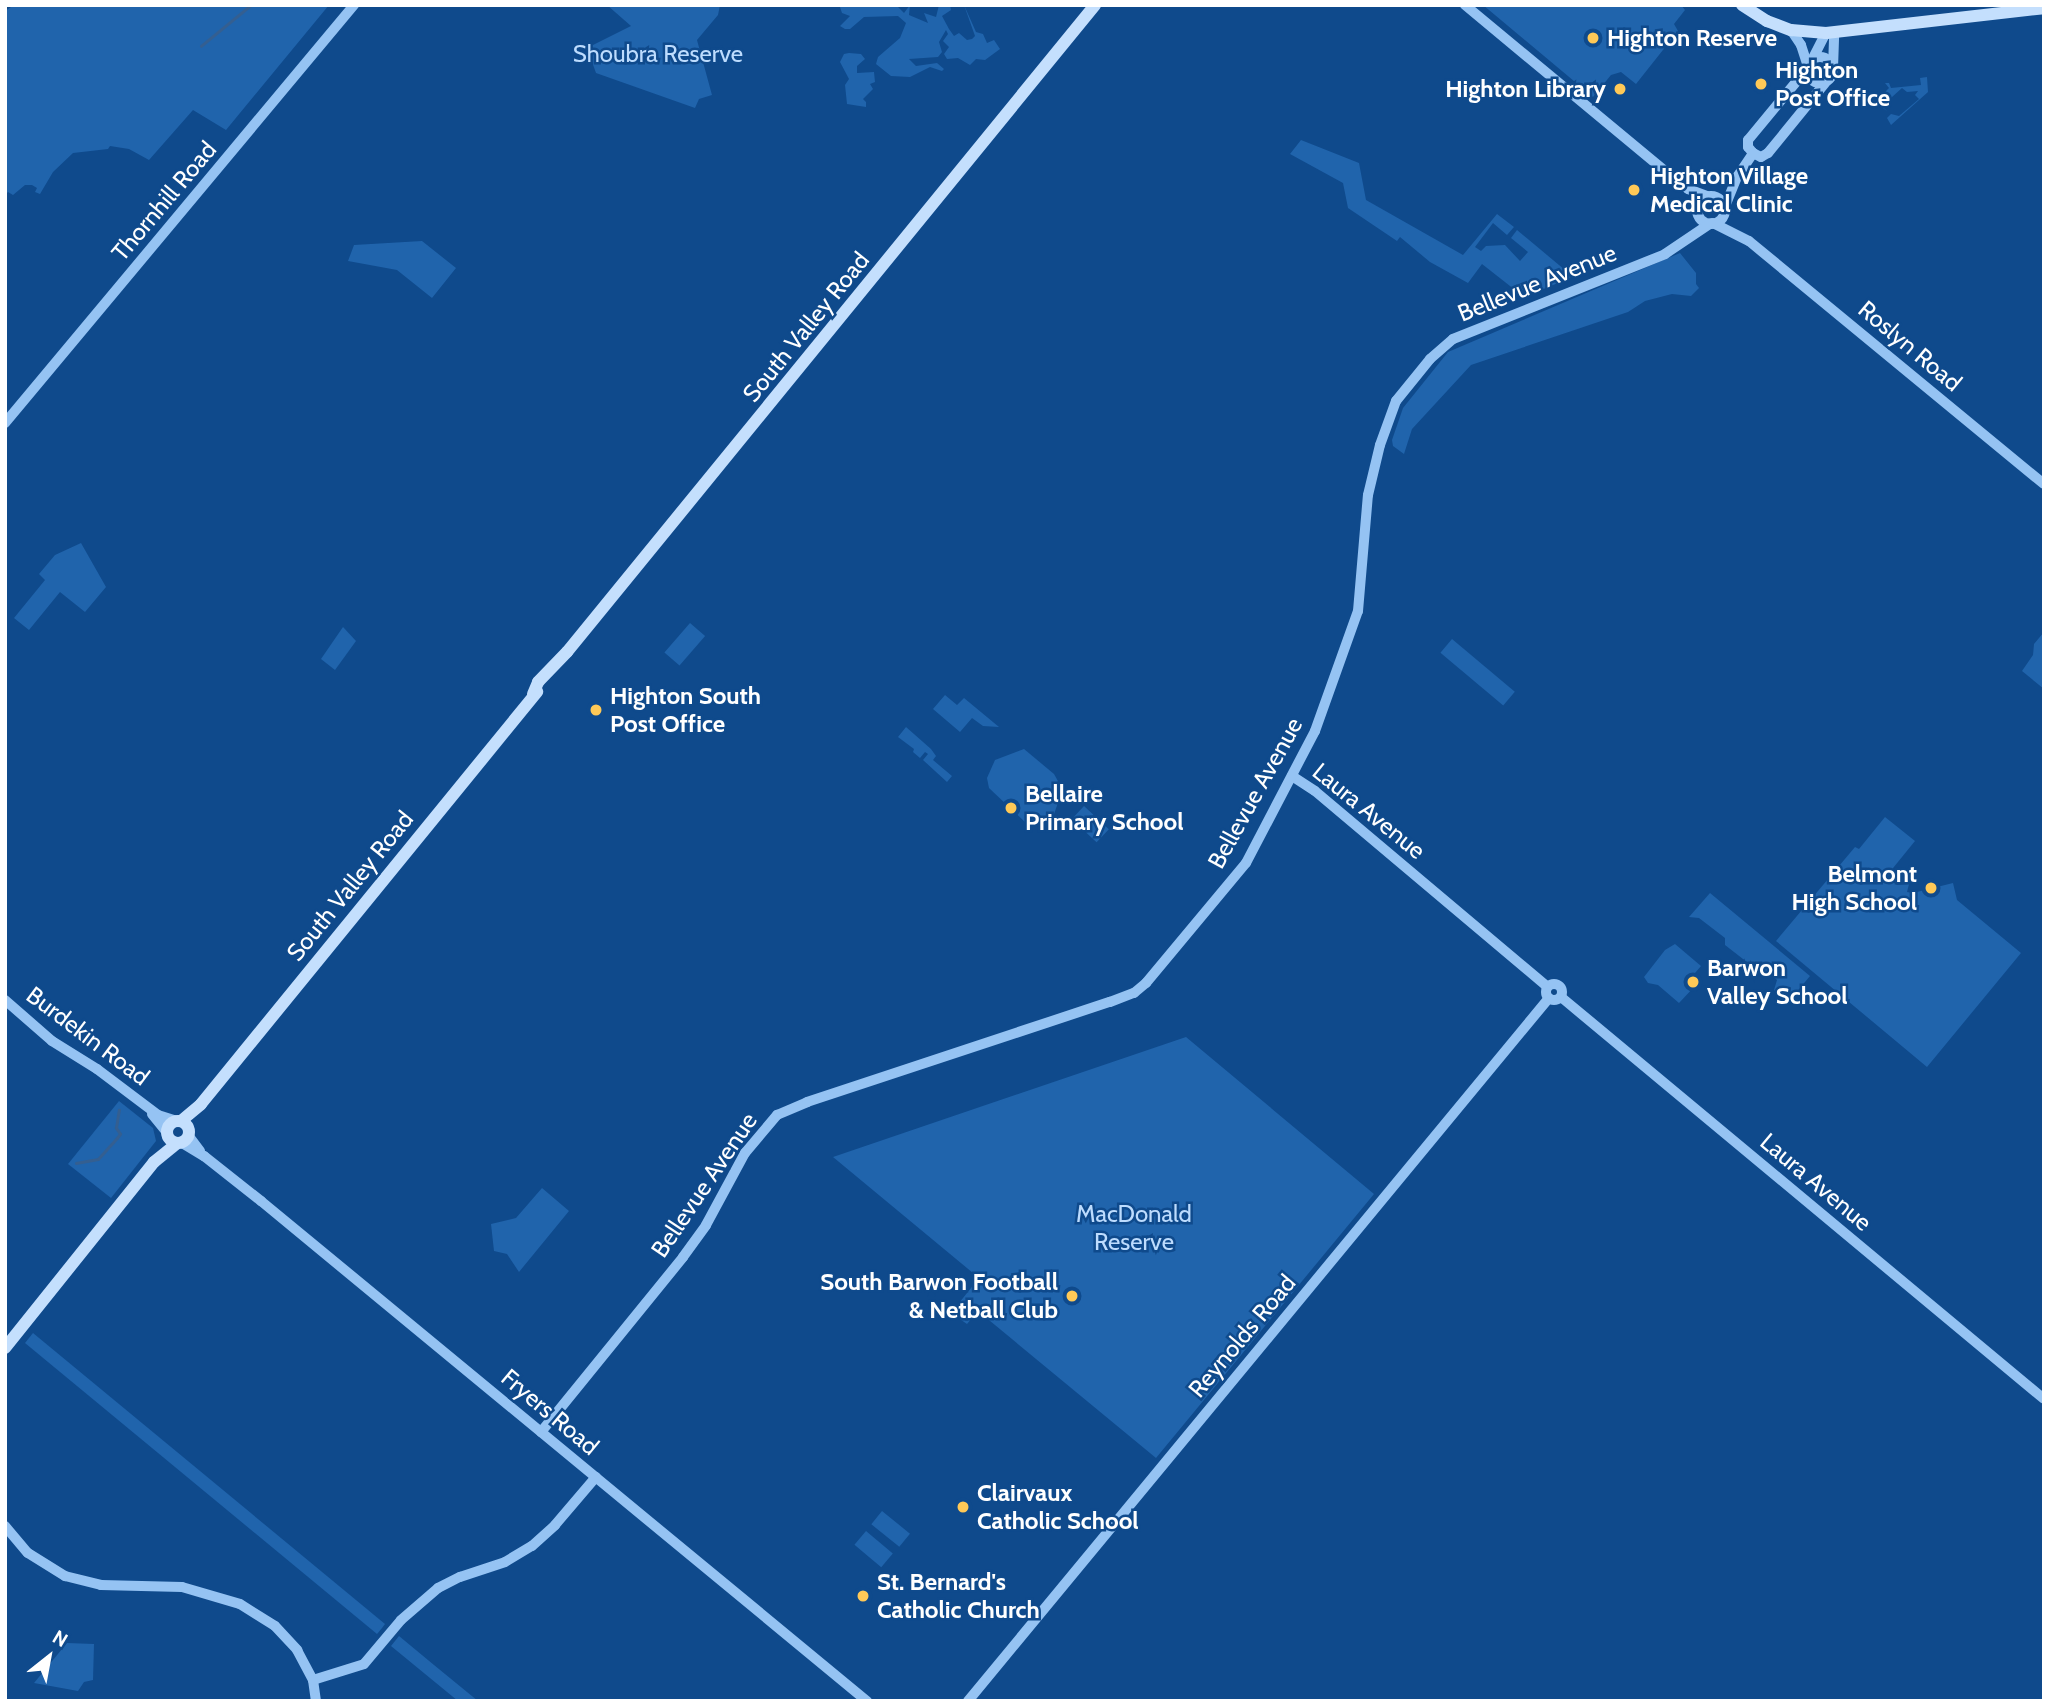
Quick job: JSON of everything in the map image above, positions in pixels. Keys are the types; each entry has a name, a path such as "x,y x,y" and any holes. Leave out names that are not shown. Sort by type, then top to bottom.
{"main road":[{"name":"South Valley Road","path":"5,1348 533,694 538,682 548,674 1095,5"},
{"path":"1742,5 1767,22 1791,30 1830,33 2044,8"}],"street":[{"name":"Thornhill Road","path":"5,423 354,5"},
{"name":"Roslyn Road","path":"1465,5 1671,176 1694,192 1719,199 1724,210 1749,241 2044,484"},
{"path":"1791,30 1799,41 1814,81 1825,83"},
{"path":"1830,33 1832,76 1767,154 1761,157 1753,153 1748,147 1748,140 1809,65 1830,33"},
{"path":"1809,65 1819,57 1826,58 1833,69"},
{"path":"1712,223 1720,220 1737,177 1753,153"},
{"name":"Roslyn Road","path":"1671,176 1702,220 1749,241"},
{"path":"1682,243 1701,200 1737,177"},
{"name":"Bellevue Avenue","path":"541,1432 683,1257 706,1225 745,1153 778,1115 807,1102 1134,993 1146,983 1236,877 1292,776 1332,691 1358,611 1368,495 1380,445 1396,401 1438,351 1465,333 1661,256 1712,223"},
{"name":"Laura Avenue","path":"1292,776 1315,791 1553,994 2044,1399"},
{"name":"Reynolds Road","path":"968,1701 1553,994"},
{"name":"Burdekin Road","path":"5,1000 41,1033 97,1069 178,1133"},
{"name":"Fryers Road","path":"178,1133 867,1701"},
{"path":"313,1680 364,1664 401,1620 438,1588 460,1577 505,1562 532,1546 555,1525 596,1477"},
{"path":"5,1526 29,1553 65,1576 101,1585 182,1587 240,1604 288,1639 305,1662 313,1680 316,1701"}],"green space":[{"path":"14,5 329,5 226,130 193,110 149,160 129,149 110,146 108,149 73,153 53,172 40,194 35,192 37,188 32,185 25,185 13,195 8,192 5,195 5,11"},
{"name":"Shoubra Reserve","path":"607,5 720,5 718,15 697,40 712,95 699,99 695,108 596,73 587,48 631,26"},
{"path":"896,5 904,13 910,5 909,15 928,23 924,13 936,17 939,5 950,5 951,10 942,16 954,36 959,33 967,40 975,36 964,5 976,32 983,34 987,43 994,40 1000,49 985,60 976,59 970,65 958,58 947,59 944,54 949,47 943,41 948,34 946,30 939,42 942,52 938,57 909,59 916,66 937,63 944,69 942,71 930,67 910,77 891,76 876,64 878,57 900,38 906,23 898,16 864,17 850,29 845,29 840,26 850,16 842,13 840,7"},
{"name":"Highton Reserve","path":"1483,5 1681,5 1685,10 1674,24 1678,31 1636,84 1621,72 1611,75 1593,97"},
{"path":"844,54 861,54 865,59 857,66 857,73 874,72 875,82 870,84 873,89 863,99 866,107 847,104 845,85 849,79 840,62"},
{"path":"1927,77 1928,92 1891,125 1887,118 1891,114 1899,116 1919,99 1915,95 1918,91 1907,92 1902,88 1882,106 1887,111 1872,100 1877,102 1889,88 1885,83 1889,83 1891,88 1921,85 1920,78"},
{"path":"1301,140 1359,163 1366,200 1463,255 1497,214 1514,227 1507,235 1493,223 1475,247 1481,251 1486,246 1505,245 1520,261 1528,252 1511,238 1517,230 1571,275 1570,278 1524,297 1482,264 1468,283 1430,262 1400,237 1397,241 1348,208 1343,183 1290,154"},
{"path":"422,241 456,268 432,298 397,270 348,261 354,245"},
{"path":"1680,253 1696,273 1696,284 1699,288 1691,296 1672,294 1645,301 1628,312 1471,365 1412,429 1404,454 1393,446 1392,440 1403,408 1448,352"},
{"path":"81,543 106,587 85,612 60,592 29,630 14,618 45,580 39,574 55,555"},
{"path":"690,623 705,636 680,666 664,652"},
{"path":"343,627 356,641 335,670 321,659"},
{"path":"2044,632 2044,689 2022,671 2033,655 2034,644"},
{"path":"1452,639 1515,692 1503,705 1440,653"},
{"path":"945,695 957,705 964,698 999,727 983,726 972,718 960,732 933,709"},
{"path":"906,727 931,749 936,756 933,760 952,776 947,782 923,760 928,754 925,752 920,758 913,752 914,749 898,737"},
{"path":"1024,749 1054,774 1059,783 1060,797 1054,814 1044,823 1035,825 1026,823 989,788 987,778 995,760"},
{"path":"1084,806 1109,829 1097,842 1072,819"},
{"path":"1885,817 1915,841 1889,873 1886,883 1892,881 1897,885 1909,884 1907,892 1913,893 1953,883 1957,900 2021,953 1927,1067 1776,941 1855,847 1859,849"},
{"path":"1710,893 1810,976 1785,1006 1781,1003 1781,996 1774,990 1777,980 1769,972 1752,966 1725,945 1725,938 1699,918 1689,917"},
{"path":"1675,944 1701,966 1689,980 1695,986 1679,1003 1658,985 1648,983 1644,977 1665,950"},
{"name":"MacDonald Reserve","path":"1186,1037 1374,1194 1156,1458 978,1311 967,1324 951,1313 979,1278 833,1157"},
{"path":"119,1101 153,1128 156,1141 111,1198 68,1164"},
{"path":"542,1188 569,1211 519,1272 507,1254 494,1251 491,1224 516,1218"},
{"path":"33,1333 385,1624 377,1634 25,1343"},
{"path":"882,1511 910,1534 899,1547 871,1524"},
{"path":"866,1531 893,1553 881,1567 854,1545"},
{"path":"399,1636 478,1701 458,1701 391,1646"},
{"path":"67,1643 94,1644 93,1680 84,1682 78,1691 34,1683"}],"waterway":[{"path":"201,46 251,5"},
{"path":"76,1163 98,1159 117,1138 120,1134 116,1128 119,1110"}],"place":[{"name":"Highton Reserve","path":"1593,38"},
{"name":"Highton Post Office","path":"1761,84"},
{"name":"Highton Library","path":"1620,89"},
{"name":"Highton Village Medical Clinic","path":"1634,190"},
{"name":"Highton South Post Office","path":"596,710"},
{"name":"Bellaire Primary School","path":"1011,808"},
{"name":"Belmont High School","path":"1931,888"},
{"name":"Barwon Valley School","path":"1693,982"},
{"name":"South Barwon Football & Netball Club","path":"1072,1296"},
{"name":"Clairvaux Catholic School","path":"963,1507"},
{"name":"St. Bernard's Catholic Church","path":"863,1596"}]}
